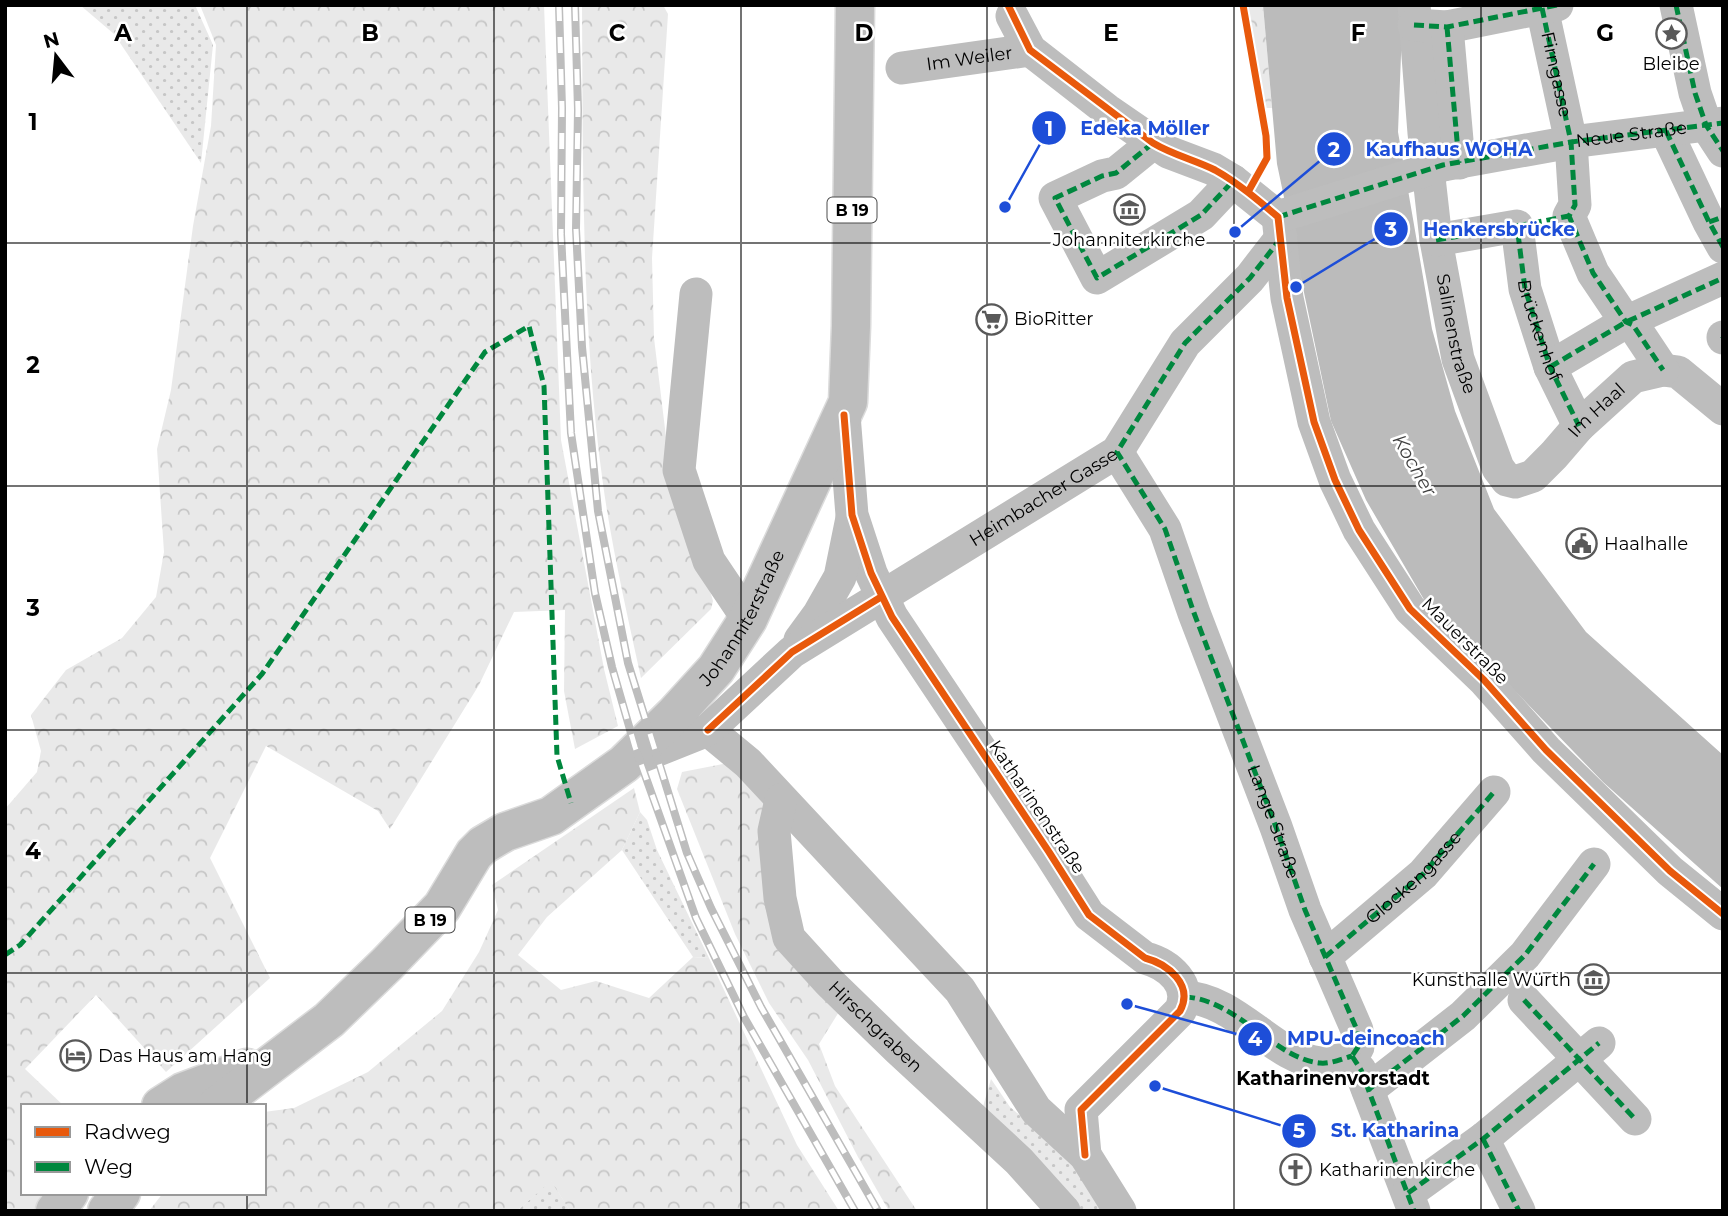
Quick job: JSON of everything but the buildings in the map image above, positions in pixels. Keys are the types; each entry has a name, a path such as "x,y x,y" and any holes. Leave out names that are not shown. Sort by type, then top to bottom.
{"main road":[{"name":"Johanniterstraße","path":"291,1051 329,1020 419,932 442,907 474,854 483,845 505,832 551,816 624,764 716,669 748,619 848,402 855,5"},
{"name":"B 19","path":"163,1104 189,1089 291,1051"},
{"name":"B 19","path":"219,1104 291,1051"},
{"path":"55,1211 67,1195"},
{"path":"107,1211 119,1195"}],"street":[{"path":"1675,5 1695,93 1717,133"},
{"path":"1451,164 1425,19 1532,8"},
{"name":"Firngasse","path":"1532,8 1572,142 1575,205 1569,216"},
{"path":"1012,16 1030,50"},
{"name":"Salinenstraße","path":"1425,19 1424,133 1436,240 1458,359 1497,468 1507,480 1515,482"},
{"name":"Im Weiler","path":"902,68 1030,50 1153,143 1233,181 1281,223"},
{"path":"1666,131 1718,229"},
{"name":"Neue Straße","path":"1281,223 1451,164 1572,142 1666,131 1717,133"},
{"path":"1153,143 1116,173 1102,176 1055,198 1097,278 1201,215 1233,181"},
{"path":"1436,240 1569,216 1592,273 1626,322 1633,325 1663,370 1678,372 1723,409"},
{"name":"Heimbacher Gasse","path":"708,730 792,652 1117,452 1185,343 1250,278 1281,223"},
{"name":"Mauerstraße","path":"1281,223 1287,298 1314,422 1335,480 1365,540 1410,609 1484,680 1556,760 1670,871 1723,914"},
{"name":"Brückenhof","path":"1517,226 1525,289 1550,367 1579,426"},
{"path":"1550,367 1626,322 1723,278"},
{"path":"696,294 679,470 709,561 748,619"},
{"name":"Im Haal","path":"1515,482 1532,476 1579,426 1633,377 1663,370"},
{"name":"Katharinenstraße","path":"844,415 852,515 881,597 892,617 1089,915 1145,958 1155,961 1178,977 1185,997"},
{"name":"Lange Straße","path":"1117,452 1165,529 1227,702 1325,957 1357,1030 1358,1047 1352,1056 1361,1070 1411,1202 1590,1051"},
{"name":"Katharinenstraße","path":"792,652 819,614 840,577 852,515"},
{"name":"Heimbacher Gasse","path":"716,669 792,652"},
{"path":"624,764 708,730 748,763 960,990 1036,1110 1085,1155 1120,1211"},
{"name":"Glockengasse","path":"1325,957 1423,874 1494,792"},
{"name":"Hirschgraben","path":"781,800 774,831 780,898 789,938 899,1050 1019,1161 1064,1211"},
{"path":"1368,1090 1462,1016 1525,955 1594,864"},
{"path":"1036,1110 1081,1110 1180,1011 1185,997 1197,997 1239,1017 1280,1047 1318,1063 1352,1056"},
{"path":"1524,1000 1590,1051 1636,1119"},
{"path":"1081,1110 1085,1155"},
{"path":"1483,1139 1519,1211"}],"green space":[{"path":"80,5 195,5 213,45 201,163 114,34"},
{"path":"200,5 544,5 561,440 604,669 618,726 575,749 564,691 565,610 514,612 479,685 390,829 378,811 266,746 210,858 270,978 166,1072 96,995 25,1069 62,1104 21,1104 21,1195 52,1195 40,1211 5,1211 5,809 37,772 41,751 31,715 66,670 122,638 156,597 164,552 157,449 171,390 193,226 211,126 216,45"},
{"path":"582,5 663,5 668,14 652,258 654,338 666,437 713,601 711,609 641,678 607,508 596,424 587,305"},
{"path":"1241,5 1263,5 1272,108 1265,108"},
{"path":"728,763 771,799 769,870 842,1007 819,1044 835,1086 917,1211 889,1211 808,1060 769,1003 735,934 677,789 682,772"},
{"path":"634,788 640,812 622,850 547,917 518,955 561,990 596,981 649,998 693,957 709,958 797,1145 839,1211 570,1211 551,1181 517,1211 149,1211 161,1195 266,1195 266,1112 294,1108 368,1072 442,1011 479,952 498,910 492,885"},
{"path":"640,812 647,820 657,850 709,958 693,957 622,850"},
{"path":"991,1079 1010,1107 1085,1171 1111,1211 1078,1211 982,1110"},
{"path":"551,1180 570,1211 517,1211"}],"water":[{"name":"Kocher","path":"1263,5 1399,5 1402,29 1398,132 1432,329 1455,411 1494,509 1586,632 1723,755 1723,889 1603,782 1517,693 1433,615 1366,500 1331,421 1277,164"}],"railway":[{"path":"559,5 562,108 561,234 571,433 595,593 612,667 635,747 696,918 744,1017 855,1211"},
{"path":"575,5 578,110 576,229 582,347 598,511 628,663 687,853 711,908 761,1007 878,1211"}],"marked path":[{"path":"1414,25 1447,27 1557,5"},
{"path":"1676,5 1695,93 1706,125 1723,151"},
{"path":"1542,8 1571,142 1575,205 1569,216 1593,273 1663,370"},
{"path":"1447,27 1459,163"},
{"path":"1278,217 1443,165 1571,142 1723,123"},
{"path":"1666,131 1723,247"},
{"path":"1153,143 1116,173 1102,176 1055,198 1097,278 1201,215 1233,181"},
{"path":"1517,226 1569,216"},
{"path":"1709,222 1723,217"},
{"path":"1436,240 1517,226 1525,289 1550,367 1579,426"},
{"path":"1281,238 1250,278 1185,343 1117,452 1165,529 1305,910 1357,1030 1358,1047 1352,1056"},
{"path":"1550,367 1626,322 1723,278"},
{"path":"5,955 20,945 262,674 485,352 529,326 544,386 557,756 571,803"},
{"path":"1325,957 1423,874 1494,792"},
{"path":"1368,1090 1463,1016 1525,955 1594,864"},
{"path":"1185,997 1204,1000 1221,1008 1303,1059 1324,1063 1352,1056"},
{"path":"1524,1000 1635,1119"},
{"path":"1408,1193 1483,1139 1599,1043"},
{"path":"1352,1056 1361,1070 1414,1211"},
{"path":"1483,1139 1519,1211"}],"cycle path":[{"path":"1008,5 1030,50 1153,143 1215,170 1240,186 1278,217 1287,298 1314,422 1335,480 1359,530 1410,609 1484,680 1546,750 1670,871 1723,914"},
{"path":"1243,5 1266,136 1267,158 1248,192"},
{"path":"844,415 852,515 871,573 892,617 1089,915 1145,958 1170,971 1181,984 1184,993 1180,1011 1081,1110 1085,1155"},
{"path":"708,730 792,652 881,597"}],"place":[{"name":"Bleibe","path":"1671,33"},
{"name":"Edeka Möller","path":"1005,207"},
{"name":"Johanniterkirche","path":"1129,210"},
{"name":"Kaufhaus WOHA","path":"1235,232"},
{"name":"Henkersbrücke","path":"1296,287"},
{"name":"BioRitter","path":"991,319"},
{"name":"Haalhalle","path":"1581,544"},
{"name":"Kunsthalle Würth","path":"1594,980"},
{"name":"MPU-deincoach","path":"1127,1004"},
{"name":"Das Haus am Hang","path":"75,1056"},
{"name":"St. Katharina","path":"1155,1086"},
{"name":"Katharinenkirche","path":"1296,1170"}],"district":[{"name":"Katharinenvorstadt","path":"1333,1078"}]}
